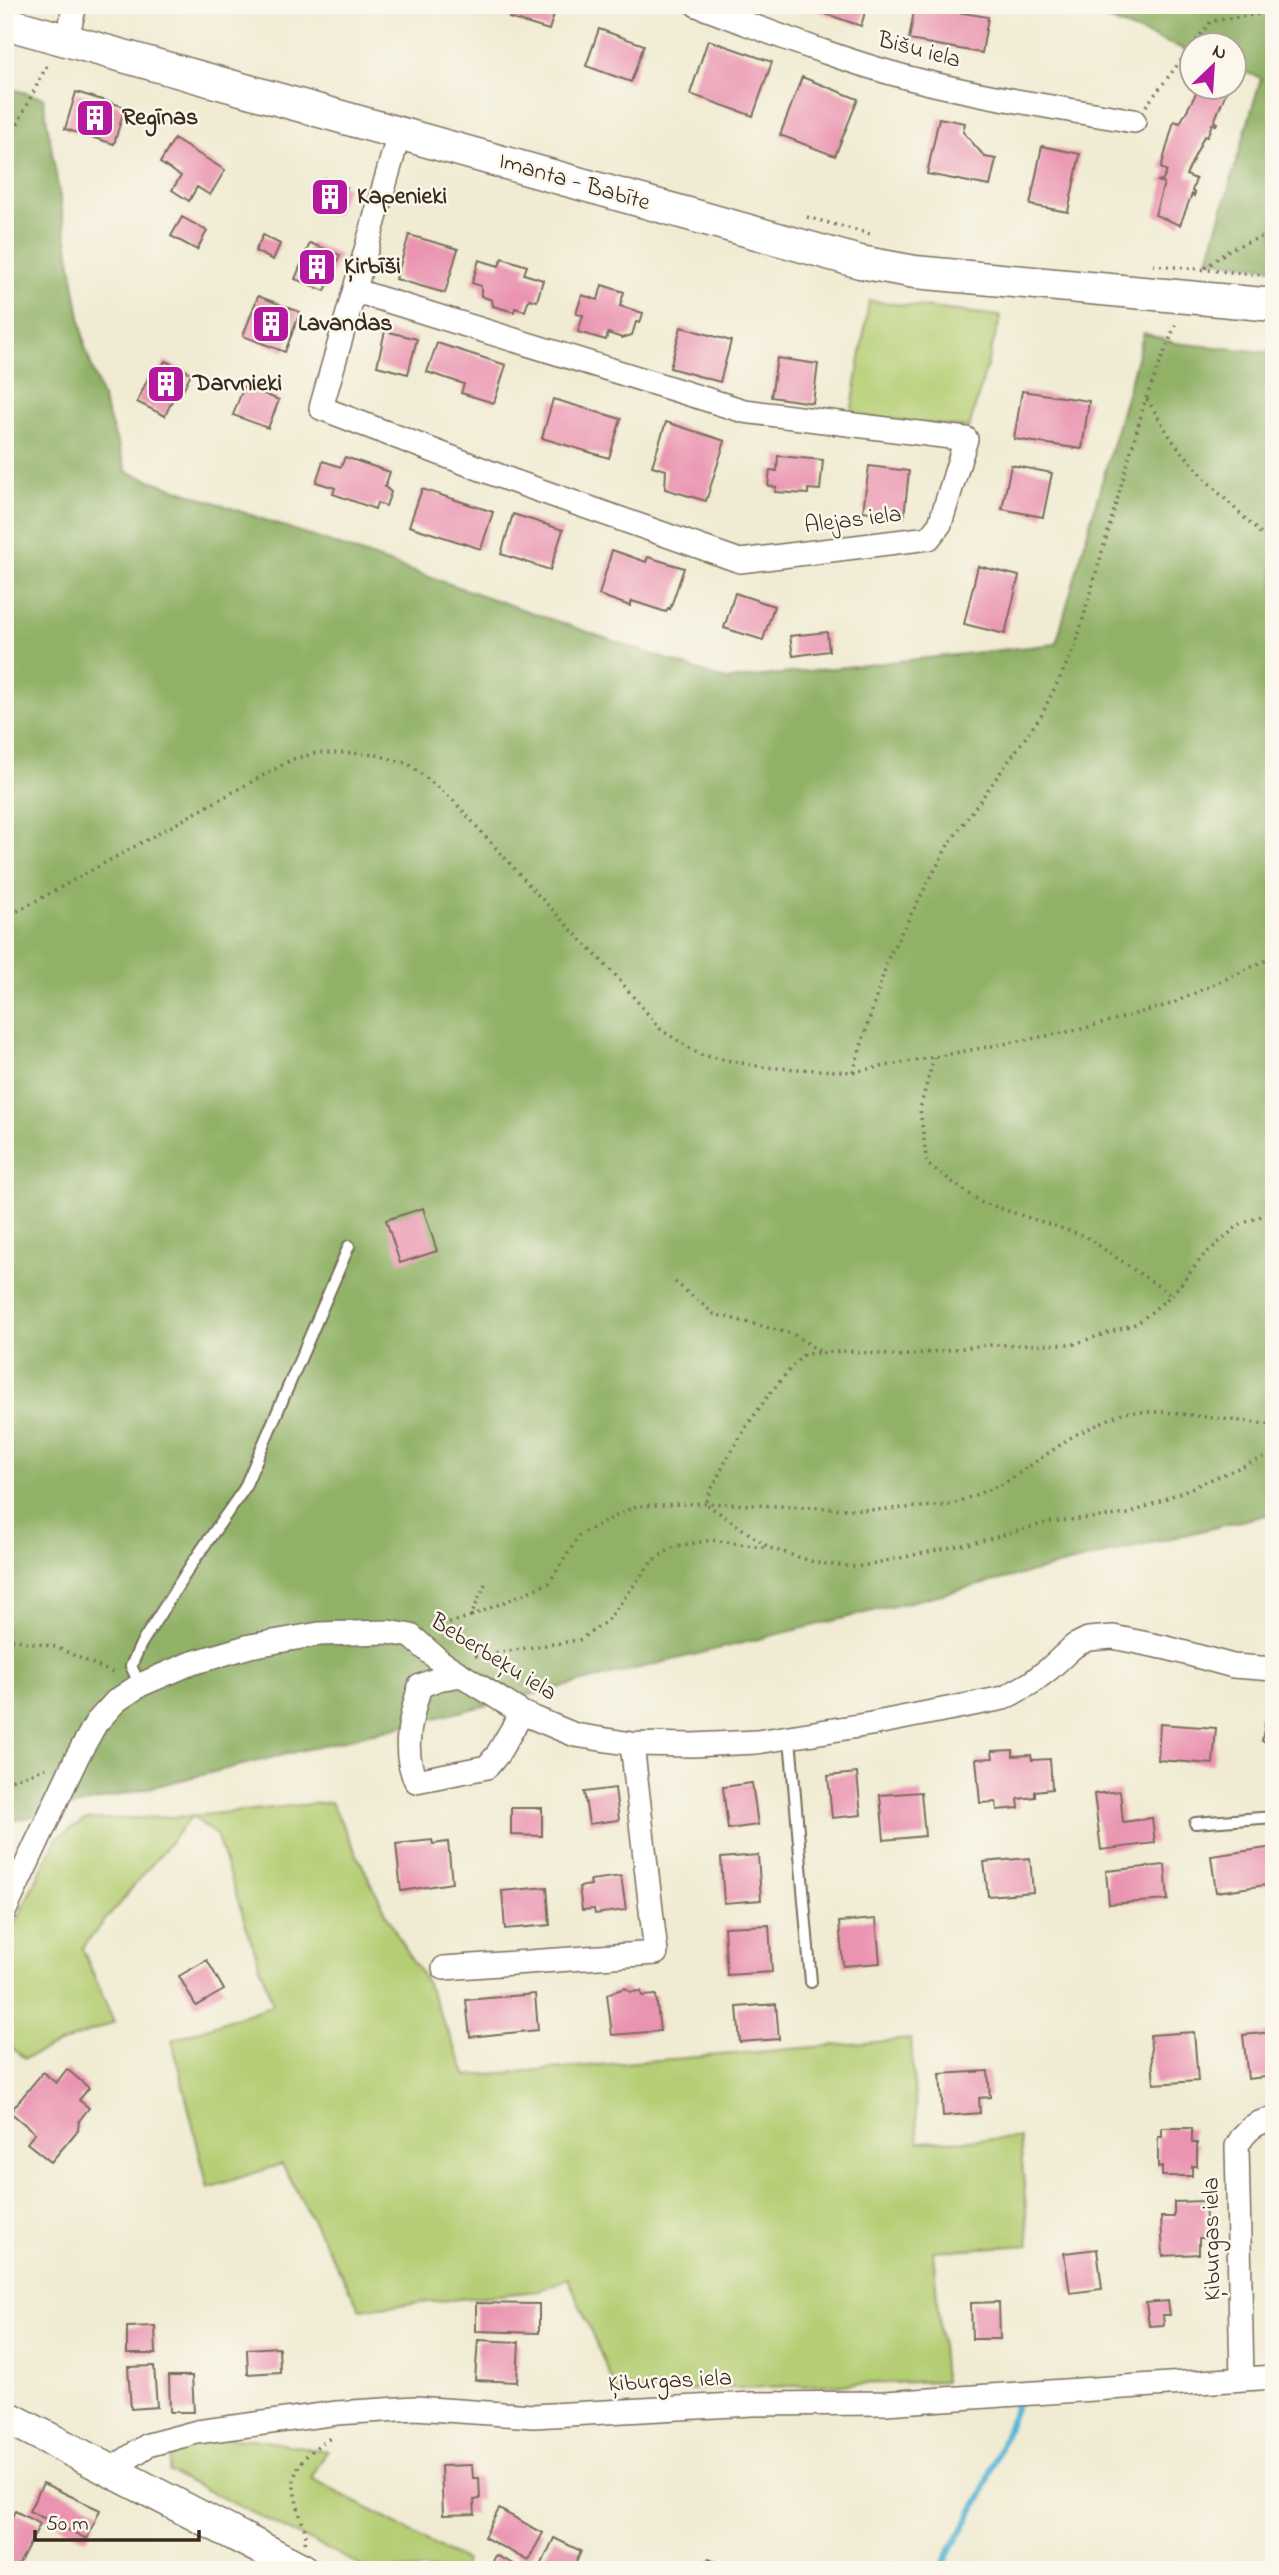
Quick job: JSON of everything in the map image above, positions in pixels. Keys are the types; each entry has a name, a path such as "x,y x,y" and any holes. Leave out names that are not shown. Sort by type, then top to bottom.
{"main road":[{"name":"Imanta - Babīte","path":"5,23 860,262 915,272 1150,279 1188,296 1274,305"},
{"path":"5,2416 302,2569"}],"street":[{"path":"66,41 75,5"},
{"name":"Bišu iela","path":"697,5 820,50 908,78 989,96 1134,121"},
{"path":"356,291 399,134"},
{"name":"Alejas iela","path":"356,291 744,411 966,439 940,524 929,538 740,561 510,480 321,408 356,291"},
{"name":"Beberbeķu iela","path":"5,1910 76,1757 96,1723 116,1701 140,1685 189,1664 250,1646 320,1634 388,1632 411,1636 441,1662 522,1713 575,1735 632,1744 692,1745 790,1738 1004,1698 1049,1669 1074,1646 1088,1639 1113,1637 1233,1666 1274,1669"},
{"path":"462,1675 438,1679 420,1686 408,1743 411,1771 416,1781 487,1767 498,1755 522,1713"},
{"path":"443,1968 656,1953 632,1744"},
{"name":"Ķiburgas iela","path":"1242,2379 1237,2146 1246,2131 1264,2120 1274,2120"},
{"name":"Ķiburgas iela","path":"110,2470 148,2445 197,2432 337,2413 415,2408 533,2416 752,2404 885,2403 1274,2377"}],"lane":[{"path":"140,1685 131,1666 141,1644 244,1489 349,1246"},
{"path":"790,1738 811,1982"},
{"path":"1195,1823 1274,1817"}],"path":[{"path":"1203,32 1211,21 1274,12"},
{"path":"5,149 43,69 66,41"},
{"path":"1134,121 1178,64"},
{"path":"807,217 886,239"},
{"path":"853,1072 889,956 948,845 1041,716 1075,647 1146,398 1188,296 1205,269 1230,249 1274,232"},
{"path":"1150,279 1205,269 1274,276"},
{"path":"1146,398 1172,440 1209,483 1269,542 1274,543"},
{"path":"5,918 293,759 316,753 377,755 409,764 453,800 538,895 616,976 661,1030 701,1055 762,1067 853,1072 1078,1030 1171,1004 1274,957"},
{"path":"934,1057 920,1109 927,1164 981,1202 1084,1236 1172,1295"},
{"path":"705,1503 725,1461 757,1411 804,1354 849,1351 901,1356 986,1345 1074,1344 1138,1323 1172,1295 1204,1255 1239,1225 1274,1211"},
{"path":"675,1282 714,1314 793,1334 821,1353"},
{"path":"411,1636 471,1616 549,1583 580,1534 636,1506 705,1503 875,1510 950,1506 1005,1483 1073,1436 1124,1412 1164,1412 1274,1425"},
{"path":"441,1662 579,1640 607,1621 653,1560 676,1546 712,1540 770,1548 817,1563 857,1567 985,1540 1049,1522 1129,1514 1274,1453"},
{"path":"705,1503 770,1548"},
{"path":"471,1616 486,1582"},
{"path":"5,1638 56,1647 140,1685"},
{"path":"5,1782 76,1757"},
{"path":"302,2569 307,2535 301,2520 294,2483 298,2469 318,2445 342,2434"}],"green space":[{"path":"1069,5 1274,5 1274,268 1208,259 1261,78 1248,73 1248,32 1178,32 1178,47"},
{"path":"5,87 43,98 85,347 127,472 726,680 1056,644 1144,333 1175,343 1274,353 1274,1513 5,1823"},
{"path":"869,301 1001,316 969,428 851,415"},
{"path":"331,1802 398,1937 427,1984 467,2076 911,2039 918,2142 1020,2138 1029,2245 933,2251 944,2381 617,2392 568,2278 538,2291 360,2309 282,2164 208,2188 172,2040 273,2005 216,1835 192,1816"},
{"path":"192,1816 82,1948 114,2022 25,2058 5,2044 5,1943 57,1838 85,1820"},
{"path":"221,2438 252,2439 327,2451 311,2478 465,2561 461,2570 370,2570 169,2472 170,2459 190,2443"}],"building":[{"path":"513,5 557,5 549,30 509,18"},
{"path":"800,5 867,5 861,26"},
{"path":"915,5 988,17 982,53 909,40"},
{"path":"599,29 644,45 631,82 586,66"},
{"path":"708,40 772,62 753,116 690,94"},
{"path":"802,77 858,99 835,156 780,135"},
{"name":"Regīnas","path":"76,92 125,107 114,144 65,129"},
{"path":"1191,102 1222,102 1214,122 1217,123 1212,124 1207,137 1204,136 1186,175 1196,179 1192,191 1195,193 1194,196 1192,194 1180,225 1155,215 1164,183 1157,181 1163,180 1167,171 1161,168 1174,121 1180,123"},
{"path":"939,118 965,123 963,132 985,157 996,159 990,186 927,174"},
{"path":"174,139 225,170 210,195 197,187 189,201 172,190 181,176 160,163"},
{"path":"1042,146 1080,154 1068,212 1030,205"},
{"name":"Kapenieki","path":"324,178 347,187 336,215 313,207"},
{"path":"182,217 207,231 197,250 171,236"},
{"path":"263,235 280,244 273,260 255,251"},
{"path":"409,235 458,249 445,293 396,279"},
{"name":"Ķirbīši","path":"310,243 340,255 325,291 295,279"},
{"path":"502,258 527,266 524,274 543,280 537,301 529,299 525,311 515,308 514,312 493,306 492,300 481,296 481,286 472,283 479,260 499,266"},
{"path":"602,285 624,292 620,306 643,313 640,323 636,322 632,335 622,338 608,333 606,340 578,332 583,315 576,314 582,295 598,300"},
{"name":"Lavandas","path":"258,296 300,312 285,352 243,336"},
{"path":"681,327 731,341 720,382 670,368"},
{"path":"385,331 417,339 408,374 377,366"},
{"path":"437,343 506,365 494,403 461,393 464,384 427,372"},
{"path":"777,358 818,364 813,403 771,397"},
{"name":"Darvnieki","path":"165,361 191,373 182,392 177,390 165,416 137,402 150,374 157,377"},
{"path":"244,386 279,400 268,428 233,415"},
{"path":"1022,391 1089,401 1082,449 1014,439"},
{"path":"553,399 621,419 609,458 542,438"},
{"path":"666,422 725,441 706,501 665,489 666,470 652,466"},
{"path":"778,456 823,460 820,490 808,489 808,494 775,492 776,487 768,486 770,470 777,471"},
{"path":"345,457 390,472 385,487 391,492 386,506 377,503 375,509 333,494 335,488 316,482 323,461 341,467"},
{"path":"1011,465 1052,473 1043,517 1002,509"},
{"path":"869,466 909,471 904,517 863,511"},
{"path":"422,489 493,512 481,549 409,526"},
{"path":"513,514 563,530 550,570 501,554"},
{"path":"612,550 646,562 648,557 684,568 670,609 666,612 632,601 630,606 599,595"},
{"path":"978,566 1019,576 1005,634 964,624"},
{"path":"735,593 774,606 763,640 724,628"},
{"path":"827,632 829,651 793,656 790,636"},
{"path":"423,1208 437,1251 400,1263 386,1220"},
{"path":"1268,1706 1274,1707 1274,1743 1262,1741"},
{"path":"1160,1724 1216,1728 1213,1764 1158,1760"},
{"path":"1013,1750 1013,1756 1031,1755 1032,1760 1050,1759 1052,1789 1035,1791 1035,1797 1018,1799 1019,1808 997,1810 996,1802 980,1803 976,1759 993,1758 992,1751"},
{"path":"857,1773 861,1815 832,1818 828,1776"},
{"path":"752,1783 758,1825 728,1829 723,1787"},
{"path":"615,1788 619,1820 589,1824 584,1792"},
{"path":"1120,1791 1123,1822 1152,1818 1155,1843 1101,1850 1094,1794"},
{"path":"921,1792 925,1836 884,1840 880,1795"},
{"path":"511,1808 542,1808 542,1836 511,1835"},
{"path":"432,1840 433,1844 448,1842 452,1883 401,1891 396,1844"},
{"path":"1274,1847 1274,1884 1216,1892 1211,1856"},
{"path":"758,1855 761,1900 724,1903 721,1858"},
{"path":"1030,1858 1033,1892 988,1896 984,1862"},
{"path":"1165,1865 1168,1900 1109,1904 1106,1871"},
{"path":"621,1876 626,1910 595,1914 594,1909 582,1910 579,1887 591,1885 590,1880"},
{"path":"547,1887 550,1925 505,1929 502,1891"},
{"path":"876,1919 880,1963 843,1966 839,1922"},
{"path":"769,1925 772,1972 727,1975 724,1927"},
{"path":"207,1960 224,1990 196,2006 179,1976"},
{"path":"625,1988 630,1992 641,1991 642,1996 656,1995 660,2031 612,2035 607,1994"},
{"path":"535,1994 538,2030 470,2037 466,2000"},
{"path":"776,2004 779,2039 740,2042 737,2007"},
{"path":"1194,2032 1198,2081 1154,2084 1150,2035"},
{"path":"1273,2032 1274,2076 1248,2079 1243,2035"},
{"path":"67,2069 89,2088 79,2100 89,2108 79,2121 78,2130 51,2162 27,2143 35,2133 10,2112 43,2072 56,2083"},
{"path":"988,2071 990,2097 979,2098 980,2113 943,2116 940,2074"},
{"path":"1162,2128 1192,2128 1192,2143 1197,2143 1197,2166 1192,2166 1192,2176 1162,2176 1162,2166 1158,2167 1158,2137 1162,2137"},
{"path":"1205,2201 1207,2238 1199,2238 1199,2254 1163,2256 1161,2217 1174,2217 1174,2202"},
{"path":"1097,2249 1102,2289 1070,2293 1064,2253"},
{"path":"1168,2301 1170,2315 1163,2315 1164,2325 1149,2326 1146,2303"},
{"path":"999,2302 1000,2339 972,2339 971,2303"},
{"path":"476,2303 539,2304 539,2333 476,2331"},
{"path":"155,2326 156,2354 127,2354 127,2327"},
{"path":"478,2340 519,2342 517,2382 475,2380"},
{"path":"279,2347 280,2372 248,2374 247,2349"},
{"path":"154,2366 157,2407 131,2409 128,2367"},
{"path":"169,2376 192,2376 194,2412 170,2412"},
{"path":"472,2465 473,2478 479,2478 480,2499 474,2500 475,2514 443,2515 441,2466"},
{"path":"43,2483 100,2510 87,2539 29,2511"},
{"path":"499,2509 543,2533 528,2561 484,2537"},
{"path":"15,2511 40,2524 16,2570 5,2570 5,2530"},
{"path":"554,2538 581,2551 573,2570 539,2570"},
{"path":"495,2555 525,2570 488,2570"},
{"path":"709,2558 731,2570 702,2570"}],"waterway":[{"path":"939,2570 981,2497 1017,2403"}],"place":[{"name":"Regīnas","path":"95,118"},
{"name":"Kapenieki","path":"330,197"},
{"name":"Ķirbīši","path":"317,267"},
{"name":"Lavandas","path":"271,324"},
{"name":"Darvnieki","path":"166,384"}]}
